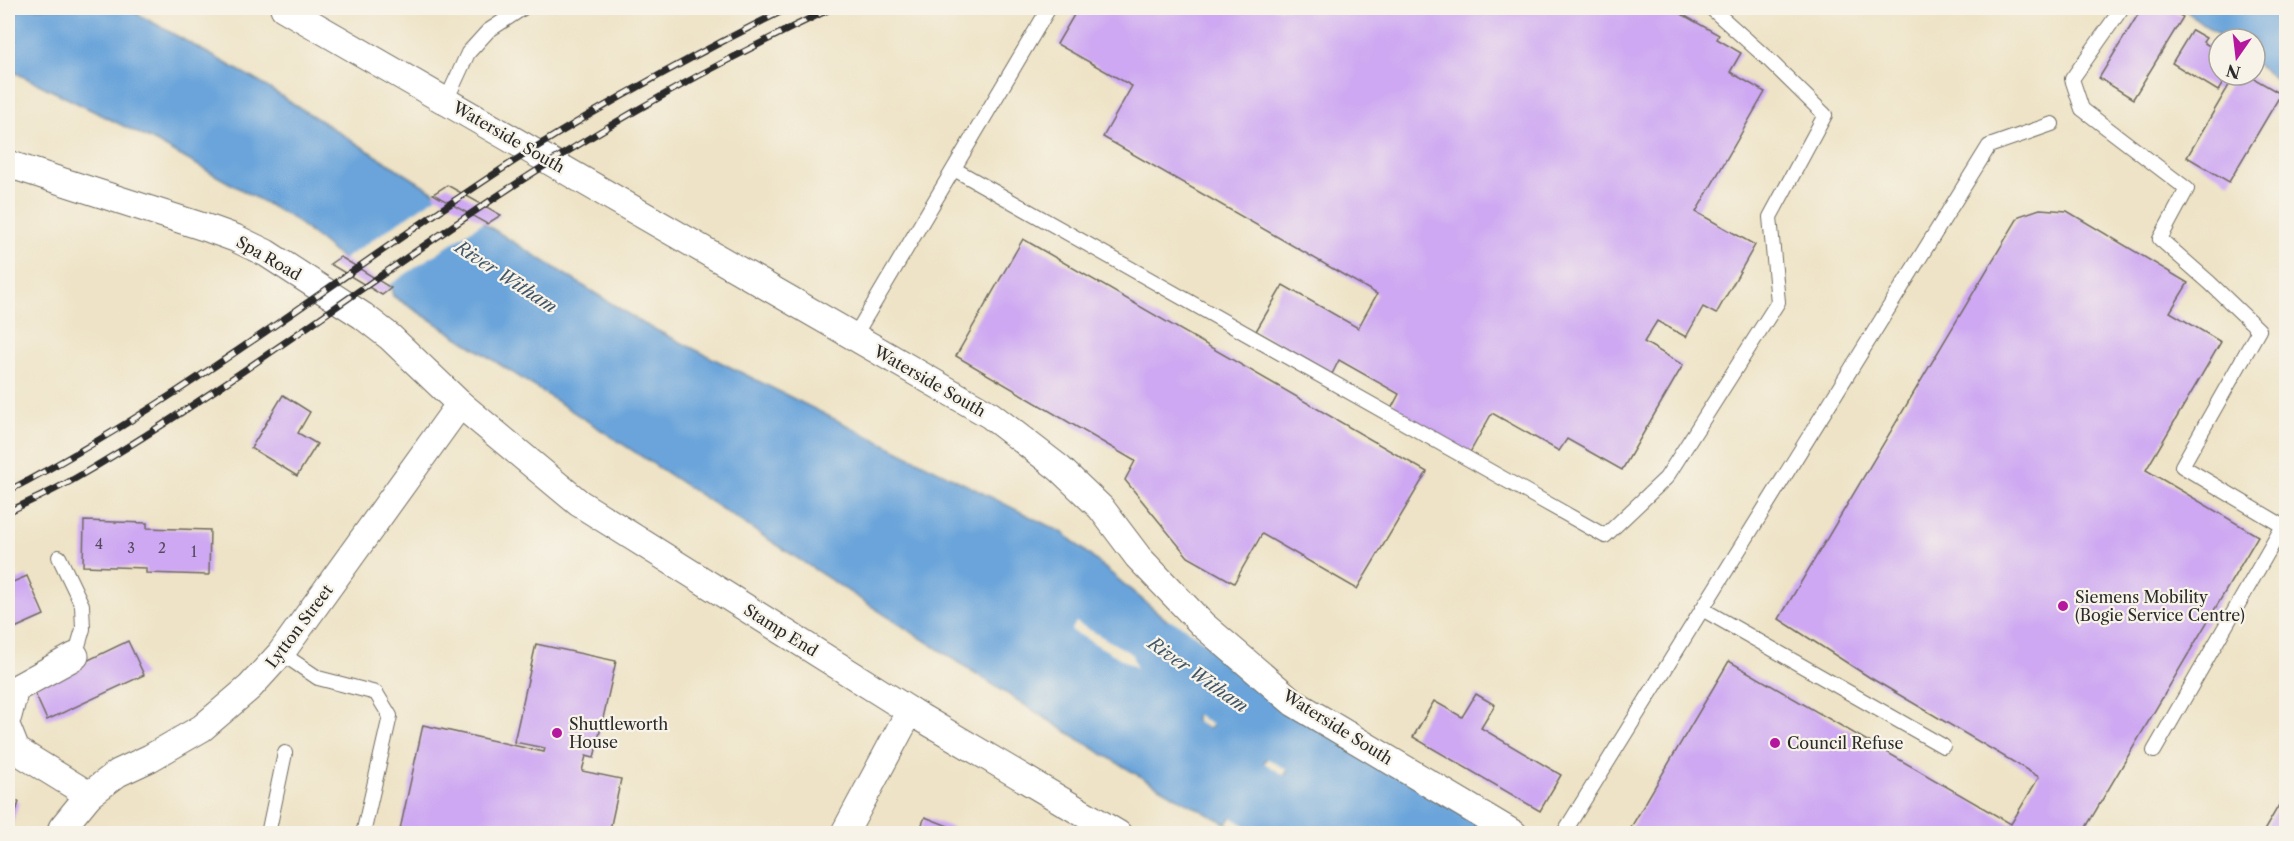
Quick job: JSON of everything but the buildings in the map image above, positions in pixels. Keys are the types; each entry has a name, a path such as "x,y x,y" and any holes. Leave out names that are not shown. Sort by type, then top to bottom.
{"street":[{"name":"Waterside South","path":"284,8 990,415 1059,468 1101,508 1138,557 1203,626 1294,703 1514,834"},
{"name":"Spa Road","path":"8,164 227,235 266,253 363,316 390,338 460,404"},
{"name":"Lytton Street","path":"61,834 62,828 89,795 118,773 150,758 202,728 250,687 281,653 460,404"},
{"name":"Stamp End","path":"460,404 579,503 910,711 1118,834"},
{"path":"8,716 15,689 75,656"},
{"path":"844,834 910,711"},
{"path":"8,730 16,750 89,795"}],"lane":[{"path":"446,101 468,53 488,31 523,8"},
{"path":"854,337 1049,8"},
{"path":"954,169 1605,536 1666,478 1778,302 1770,217 1825,116 1769,60 1711,8"},
{"path":"2122,8 2072,79 2082,109 2187,189 2160,239 2259,330 2182,466 2283,526 2154,751"},
{"path":"1563,834 1989,146 2052,124"},
{"path":"59,557 81,605 83,629 75,656"},
{"path":"1702,609 1943,746"},
{"path":"281,653 318,678 376,693 390,716 363,834"},
{"path":"268,834 285,753"}],"water":[{"path":"8,8 127,8 254,79 644,324 1063,533 1207,654 1213,670 1235,684 1234,702 1220,709 1189,690 1184,690 1183,699 1196,707 1196,723 1208,729 1220,721 1271,751 1227,824 1079,739 393,296 391,288 340,257 294,219 156,142 8,69"},
{"path":"2182,8 2281,8 2286,12 2286,87 2267,72 2267,27 2207,27"},
{"path":"1239,683 1278,710 1363,758 1347,784 1237,719 1222,713 1238,704"},
{"path":"1366,760 1494,834 1250,834 1292,763 1371,810 1376,809 1378,806 1376,801 1351,786"}],"pier":[{"path":"442,193 485,221 388,286 341,261"},
{"path":"1076,622 1178,680 1173,689 1071,630"},
{"path":"1382,804 1423,833 1405,833 1376,813"}],"waterway":[{"name":"River Witham","path":"1164,652 1234,702 1439,824 1447,834"},
{"name":"River Witham","path":"1172,744 1320,834"}],"railway":[{"path":"8,491 135,418 534,148 641,85 788,8"},
{"path":"8,512 72,480 189,408 449,228 622,118 705,72 832,8"}],"place":[{"name":"Siemens Mobility (Bogie Service Centre)","path":"2063,606"},
{"name":"Shuttleworth House","path":"557,733"},
{"name":"Council Refuse","path":"1775,743"}]}
